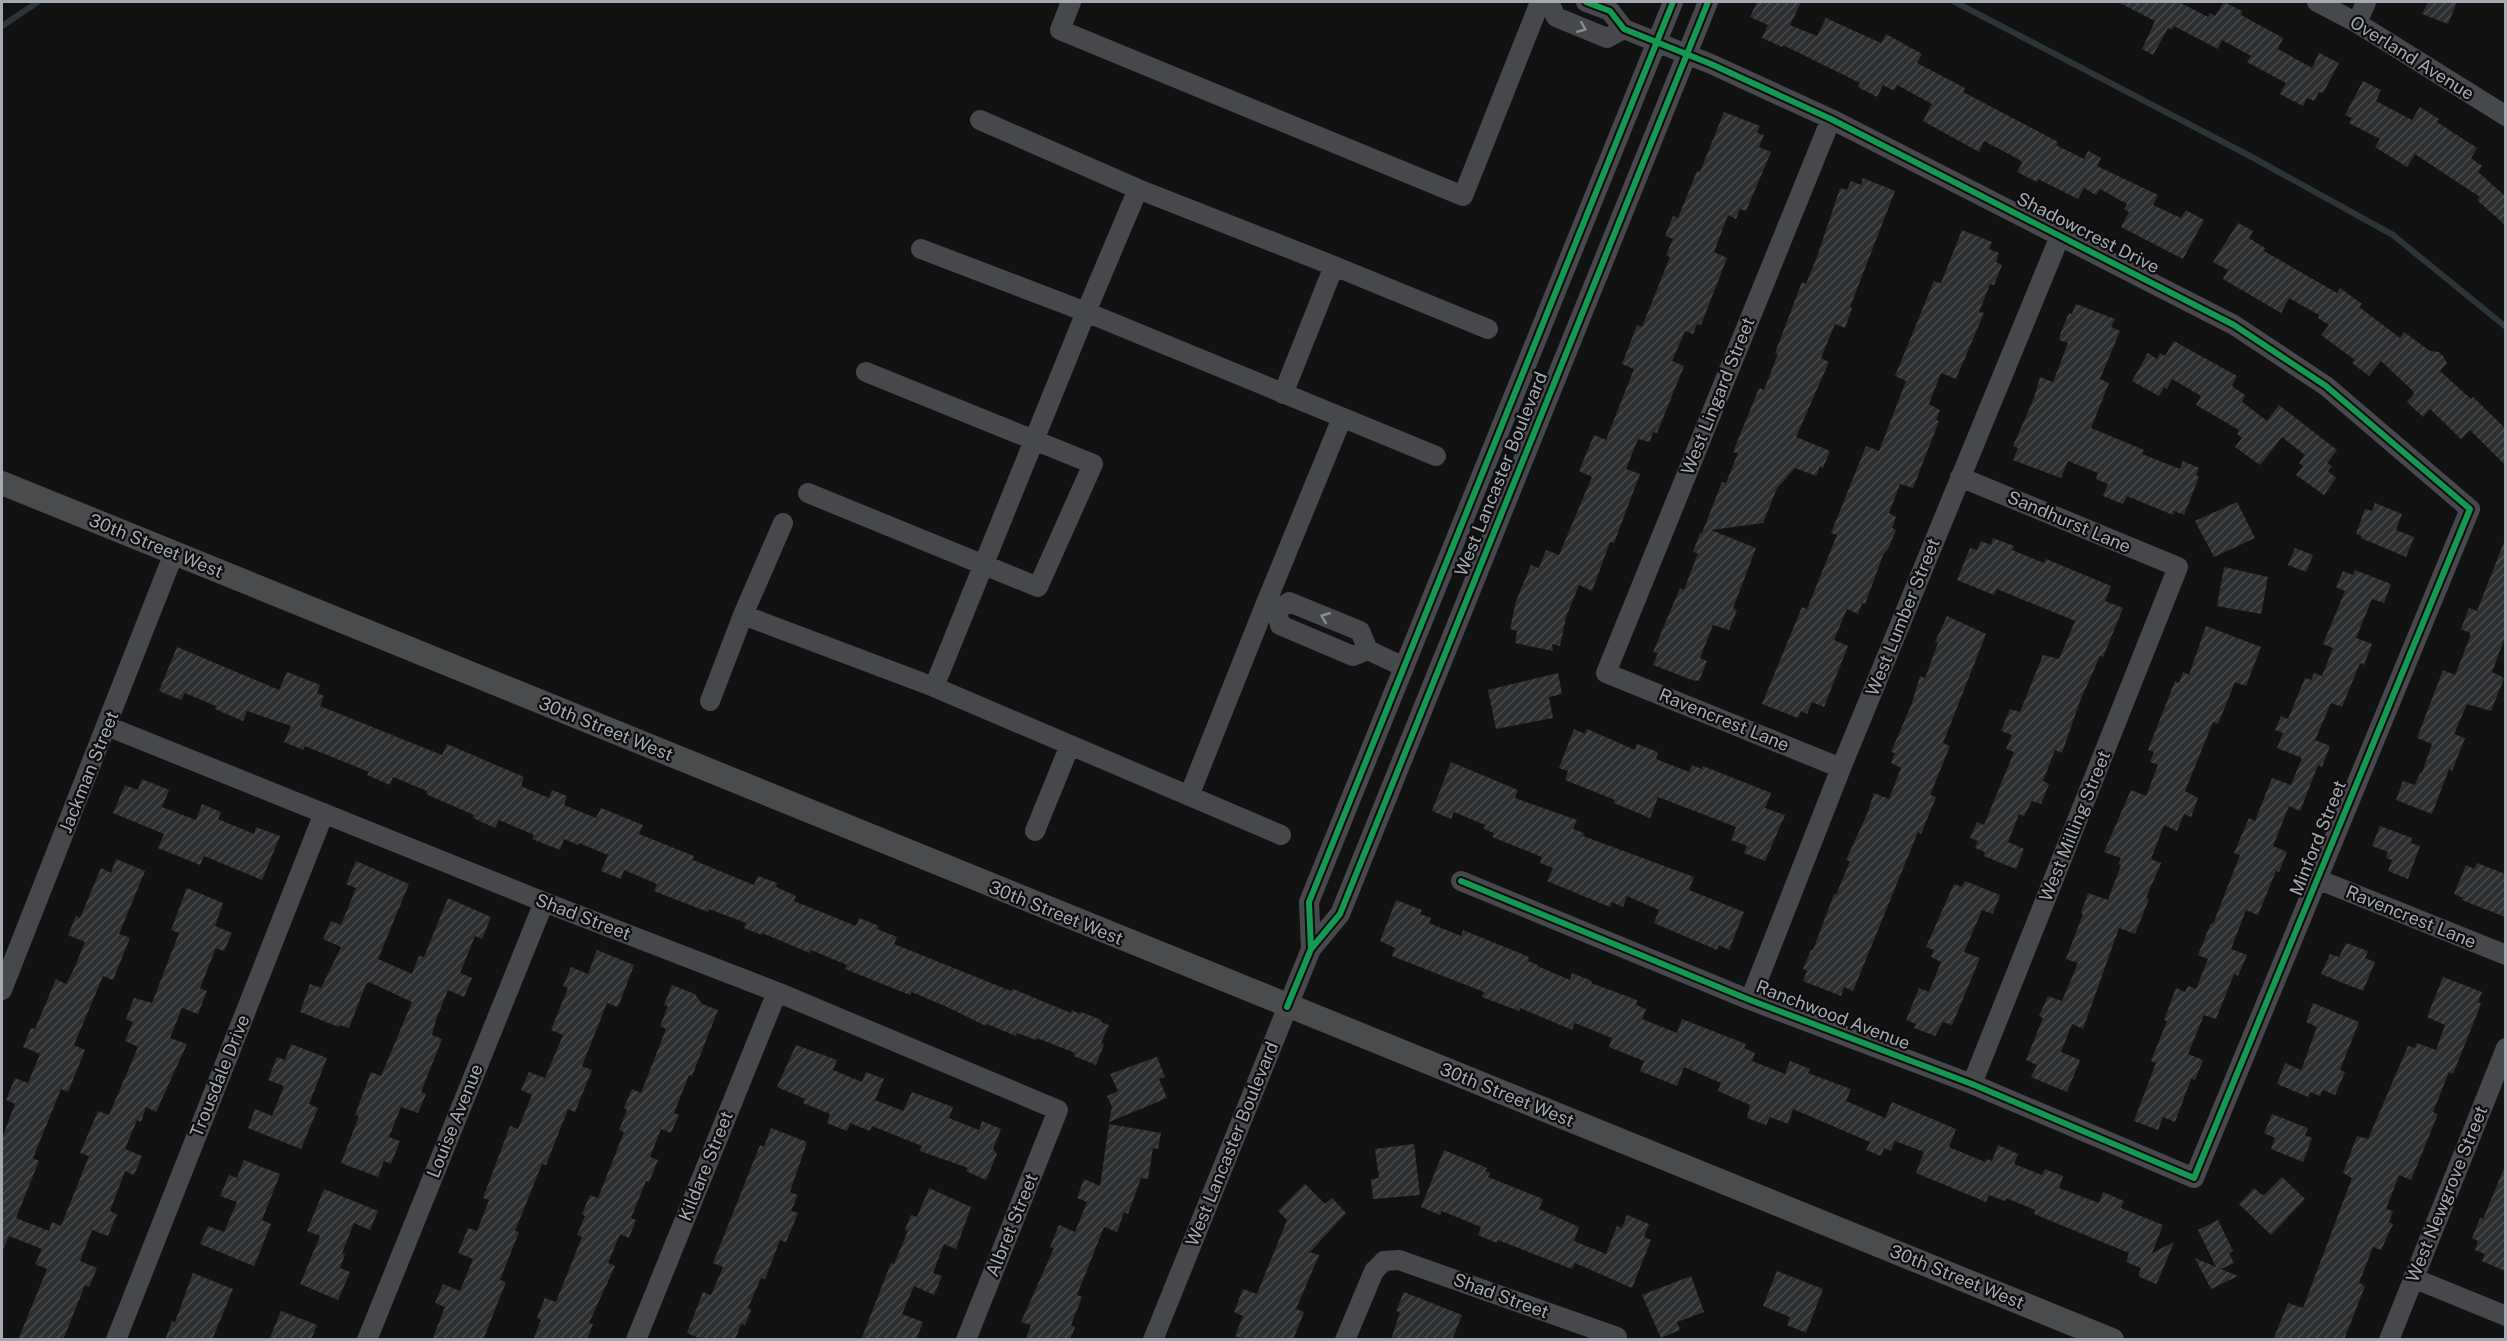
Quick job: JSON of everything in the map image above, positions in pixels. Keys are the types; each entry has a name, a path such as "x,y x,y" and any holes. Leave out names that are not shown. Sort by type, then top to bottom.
{"main road":[{"name":"30th Street West","path":"2,483 1287,1007 2112,1340"}],"street":[{"path":"1071,2 1060,30 1462,196 1540,2"},
{"path":"1547,2 1556,17 1607,38 1624,28"},
{"name":"Shadowcrest Drive","path":"1586,2 1610,11 1624,28 1831,119 2234,325 2326,386 2470,509"},
{"name":"West Lancaster Boulevard","path":"1311,950 1309,902 1673,2"},
{"name":"West Lancaster Boulevard","path":"1153,1340 1311,950 1340,914 1708,2"},
{"name":"Overland Avenue","path":"2317,2 2357,23 2505,116"},
{"path":"2357,23 2366,2"},
{"name":"West Lingard Street","path":"1606,673 1831,119"},
{"path":"980,120 1138,189 1488,329"},
{"path":"934,687 1138,189"},
{"name":"West Lumber Street","path":"1750,999 1841,768 2060,236"},
{"path":"921,249 1086,312 1436,456"},
{"path":"1283,394 1334,266"},
{"path":"808,493 1038,587 1093,464 866,372"},
{"path":"1189,796 1271,606 1342,418"},
{"name":"Sandhurst Lane","path":"1960,477 2178,567"},
{"name":"Minford Street","path":"2194,1178 2470,509"},
{"path":"710,701 743,615 783,523"},
{"name":"Jackman Street","path":"2,990 174,554"},
{"name":"West Milling Street","path":"1972,1084 2178,567"},
{"path":"1271,606 1289,602 1360,631 1368,650 1404,667"},
{"path":"743,615 934,687 1281,835"},
{"name":"Ravencrest Lane","path":"1606,673 1841,768"},
{"name":"Shad Street","path":"107,726 544,902 777,992 1058,1110"},
{"path":"1035,831 1070,745"},
{"name":"Trousdale Drive","path":"116,1340 324,813"},
{"name":"Ravencrest Lane","path":"2317,879 2505,955"},
{"name":"Ranchwood Avenue","path":"1461,881 1750,999 1972,1084 2194,1178"},
{"name":"Louise Avenue","path":"367,1340 544,902"},
{"name":"Kildare Street","path":"636,1340 777,992"},
{"name":"West Newgrove Street","path":"2389,1340 2505,1048"},
{"name":"Albret Street","path":"966,1340 1058,1110"},
{"name":"Shad Street","path":"1345,1340 1374,1271 1384,1261 1399,1260 1617,1338"},
{"path":"2413,1278 2505,1316"}],"building":[{"path":"1757,2 1801,2 1790,25 1817,36 1826,18 1881,43 1886,34 1922,54 1917,63 1965,88 1963,92 2058,142 2056,145 2084,159 2088,151 2101,158 2097,166 2158,195 2153,205 2181,218 2186,210 2204,220 2183,259 2121,227 2129,212 2124,209 2127,204 2100,189 2096,195 2084,188 2078,199 2038,179 2037,182 2017,172 2022,163 2020,160 1984,141 1979,152 1923,121 1932,104 1897,85 1894,91 1883,85 1877,97 1858,87 1860,83 1783,45 1782,47 1762,38 1768,25 1750,17"},
{"path":"2118,2 2179,2 2208,17 2210,13 2215,16 2224,2 2242,11 2241,15 2283,38 2278,49 2312,68 2319,53 2339,63 2323,93 2319,92 2314,101 2307,98 2303,106 2280,94 2286,83 2247,62 2251,56 2222,40 2218,49 2174,26 2172,30 2168,28 2153,55 2142,49 2155,21"},
{"path":"2428,2 2457,2 2448,24 2422,14"},
{"path":"2363,81 2381,90 2376,101 2412,120 2420,107 2439,119 2437,122 2477,148 2471,158 2482,166 2478,172 2505,196 2505,225 2477,200 2480,197 2415,154 2407,167 2375,147 2380,139 2349,123 2352,118 2345,115"},
{"path":"1724,112 1760,126 1757,133 1764,135 1759,147 1771,152 1746,211 1740,209 1736,219 1728,215 1714,252 1727,258 1701,325 1697,324 1693,334 1685,331 1672,361 1684,366 1657,433 1653,432 1650,442 1638,439 1626,469 1640,474 1614,543 1610,542 1592,591 1579,585 1566,617 1560,646 1552,644 1553,651 1515,643 1517,631 1510,629 1516,601 1531,565 1539,568 1546,550 1559,555 1592,477 1579,471 1594,435 1606,440 1634,369 1622,364 1637,325 1642,327 1670,257 1666,255 1673,239 1665,236 1673,216 1678,218 1697,171 1700,172"},
{"path":"1863,178 1895,191 1850,307 1852,308 1845,328 1835,324 1821,358 1829,362 1796,437 1830,451 1823,468 1820,466 1816,476 1795,468 1777,488 1763,523 1711,530 1756,548 1733,608 1737,610 1729,630 1713,625 1700,658 1707,661 1699,681 1653,665 1658,653 1653,652 1680,588 1684,590 1698,553 1693,552 1700,533 1702,533 1722,482 1726,483 1738,453 1733,452 1759,388 1764,390 1778,354 1775,353 1802,282 1806,284 1818,254 1840,188 1847,190 1851,181 1861,185"},
{"path":"2238,223 2253,231 2249,238 2265,248 2264,251 2337,293 2340,288 2362,304 2359,307 2400,338 2404,332 2430,351 2439,352 2447,363 2440,371 2471,399 2473,397 2505,428 2505,465 2470,430 2461,439 2430,409 2423,417 2407,402 2414,394 2412,390 2381,361 2369,376 2352,363 2355,360 2321,335 2329,325 2318,318 2319,315 2289,298 2281,313 2223,279 2228,270 2213,262"},
{"path":"1962,230 1992,242 1989,249 1999,253 1996,262 2002,265 1994,285 1990,284 1979,312 1984,313 1956,379 1941,373 1929,404 1940,410 1936,420 1939,421 1913,488 1900,484 1889,513 1896,517 1892,528 1896,530 1883,555 1865,604 1862,603 1858,614 1847,609 1834,640 1848,646 1824,707 1812,702 1807,714 1801,711 1798,718 1762,704 1802,607 1807,609 1837,535 1831,533 1866,446 1879,451 1906,381 1895,376 1934,281 1941,283"},
{"path":"2076,304 2115,319 2111,327 2120,331 2100,379 2109,383 2091,428 2144,450 2142,454 2180,469 2183,461 2199,468 2196,475 2199,477 2184,515 2174,511 2173,515 2127,496 2123,504 2103,496 2108,484 2096,479 2098,473 2068,461 2061,478 2013,460 2018,448 2013,446 2034,398 2040,377 2053,382 2068,343 2059,340 2061,332 2069,313 2072,314"},
{"path":"2174,341 2237,376 2232,386 2245,395 2242,402 2267,421 2279,405 2337,450 2327,463 2332,466 2328,471 2336,478 2324,495 2296,475 2303,466 2299,463 2305,455 2282,437 2260,465 2235,447 2242,438 2237,434 2239,430 2196,405 2201,396 2172,379 2167,389 2164,387 2159,396 2132,381 2148,353 2157,359 2160,353 2165,356"},
{"path":"2237,502 2255,538 2214,557 2195,521"},
{"path":"2375,503 2402,514 2396,530 2414,537 2406,557 2356,534 2365,509 2372,511"},
{"path":"1993,538 2014,546 2012,550 2044,563 2046,559 2111,586 2105,601 2123,608 2103,657 2100,656 2080,701 2062,753 2055,750 2043,781 2049,784 2041,804 2032,801 2024,816 2019,814 2008,842 2024,849 2016,869 1984,856 1985,852 1975,848 1978,841 1970,838 1977,822 1984,825 2014,752 2006,749 2012,735 2001,731 2010,709 2020,712 2043,655 2059,659 2075,621 1997,589 1994,595 1957,580 1970,548 1977,550 1981,541 1991,545"},
{"path":"2504,542 2505,637 2492,672 2504,678 2491,711 2467,704 2454,734 2465,738 2452,771 2449,769 2432,814 2396,800 2403,781 2415,785 2422,773 2432,744 2417,738 2443,670 2455,675 2470,637 2470,633 2461,629 2469,608 2477,611"},
{"path":"2295,548 2313,555 2306,572 2288,565"},
{"path":"2224,567 2268,577 2261,614 2217,606"},
{"path":"2355,570 2391,584 2384,603 2372,599 2356,638 2372,644 2364,665 2360,663 2342,707 2331,703 2315,740 2330,746 2322,767 2318,765 2300,811 2289,806 2273,846 2287,852 2279,872 2276,871 2258,915 2246,910 2231,949 2247,955 2238,976 2234,974 2216,1019 2204,1015 2188,1054 2203,1060 2195,1080 2191,1079 2175,1122 2163,1117 2158,1130 2134,1121 2156,1063 2151,1061 2167,1021 2164,1020 2176,988 2185,992 2188,986 2196,989 2208,959 2198,955 2211,923 2213,924 2240,855 2234,853 2249,818 2255,821 2272,778 2291,785 2302,758 2277,748 2283,733 2275,730 2281,716 2288,719 2305,678 2311,680 2314,673 2322,676 2333,648 2323,644 2345,591 2336,587 2343,571 2353,575"},
{"path":"1947,616 1986,634 1943,743 1950,746 1930,795 1936,797 1921,834 1918,832 1853,991 1844,987 1841,996 1803,981 1807,971 1803,969 1850,861 1846,860 1874,793 1889,799 1901,768 1891,763 1895,753 1891,752 1912,703 1920,676 1925,678 1938,643 1935,642"},
{"path":"2206,626 2261,647 2246,686 2235,682 2218,724 2213,722 2185,791 2198,798 2191,817 2184,814 2177,831 2164,825 2151,859 2161,863 2146,898 2149,899 2135,934 2119,928 2083,1029 2072,1024 2061,1052 2080,1060 2067,1092 2031,1077 2037,1065 2026,1060 2043,1018 2039,1016 2048,996 2062,1001 2078,963 2066,959 2083,914 2081,913 2088,893 2108,900 2121,865 2118,864 2121,858 2104,852 2131,790 2146,796 2158,765 2150,762 2154,752 2148,750 2175,681 2179,683 2183,672 2189,675"},
{"path":"177,647 279,690 287,672 320,685 317,693 324,696 320,706 442,755 447,744 524,777 521,786 549,798 552,790 567,796 564,805 596,818 601,808 643,825 639,834 694,856 693,860 754,885 758,876 777,883 776,887 796,896 794,901 856,926 859,918 879,926 877,929 897,937 894,944 1071,1013 1072,1010 1080,1014 1081,1012 1102,1020 1101,1022 1109,1025 1101,1043 1104,1044 1096,1065 1074,1056 1075,1053 1037,1038 1036,1040 1017,1033 1016,1036 987,1024 986,1026 912,992 910,995 845,969 847,965 811,950 810,953 744,928 746,923 709,909 708,912 654,891 657,884 624,870 621,879 601,871 608,855 579,843 578,845 564,839 560,850 532,839 534,835 499,820 495,828 473,818 474,815 426,794 427,791 393,777 390,785 367,775 369,772 305,746 303,750 284,742 291,726 247,711 243,721 185,693 181,700 159,691"},
{"path":"1558,673 1562,694 1549,697 1553,718 1496,729 1488,690"},
{"path":"1574,729 1585,734 1587,729 1635,750 1637,744 1658,752 1656,759 1689,772 1692,765 1702,769 1703,766 1771,793 1765,808 1785,815 1765,861 1744,853 1747,846 1731,840 1736,827 1658,797 1650,818 1614,803 1615,800 1565,780 1568,771 1559,768"},
{"path":"1451,762 1518,790 1515,798 1577,820 1573,829 1584,833 1583,836 1694,877 1689,890 1744,912 1729,950 1719,945 1717,950 1654,923 1659,910 1627,896 1623,907 1612,902 1610,907 1547,881 1553,868 1540,863 1542,857 1492,837 1494,833 1484,829 1485,825 1454,812 1451,819 1432,811"},
{"path":"142,779 169,790 162,807 196,820 202,804 221,812 218,819 254,834 256,827 280,836 262,880 204,856 200,865 158,848 164,834 113,813 125,785 138,790"},
{"path":"2380,826 2412,838 2411,843 2420,846 2408,879 2388,871 2392,860 2386,858 2388,852 2372,846"},
{"path":"116,859 145,871 119,934 130,938 113,980 103,976 74,1045 85,1050 68,1092 61,1089 33,1158 39,1161 16,1218 49,1231 52,1222 61,1226 89,1156 80,1153 98,1111 109,1115 138,1047 125,1041 133,1022 126,1019 134,998 152,1003 179,933 171,930 187,888 223,903 215,926 232,933 224,951 216,948 200,988 207,991 198,1014 182,1008 170,1038 187,1044 156,1112 146,1107 141,1122 137,1120 125,1149 142,1156 134,1175 125,1171 110,1211 117,1214 108,1236 92,1230 80,1261 97,1268 89,1287 85,1285 63,1340 18,1340 47,1269 35,1264 42,1249 9,1236 2,1252 2,1138 15,1104 6,1100 15,1078 28,1083 40,1054 23,1047 31,1028 35,1029 56,979 66,984 73,971 85,942 68,935 76,916 80,918 101,868 111,873"},
{"path":"356,861 409,884 378,959 412,974 419,956 424,957 448,898 491,917 482,939 475,936 460,973 472,978 464,997 448,990 436,1020 432,1035 442,1039 421,1092 426,1094 418,1113 401,1107 389,1137 400,1141 391,1164 384,1161 378,1177 341,1163 359,1116 355,1115 371,1072 381,1076 412,1002 369,982 366,984 349,1028 340,1025 339,1027 300,1012 310,984 321,988 341,947 323,939 331,921 341,925 356,888 346,884"},
{"path":"2477,863 2505,874 2505,917 2462,900 2463,898 2454,894 2466,865 2474,869"},
{"path":"1965,881 2000,895 1993,914 1982,910 1964,952 1980,958 1952,1025 1943,1022 1935,1036 1914,1028 1916,1024 1906,1020 1919,988 1929,992 1941,962 1931,957 1934,950 1926,947 1954,884 1962,887"},
{"path":"1396,900 1422,910 1420,914 1431,918 1429,923 1461,936 1463,930 1529,957 1528,961 1570,980 1572,973 1592,981 1591,983 1637,1000 1636,1005 1646,1009 1642,1019 1677,1033 1682,1019 1746,1044 1744,1048 1755,1053 1752,1061 1785,1074 1790,1061 1810,1069 1808,1073 1851,1089 1846,1101 1885,1118 1892,1102 1956,1129 1949,1147 1985,1162 1986,1159 1992,1161 1998,1145 2018,1154 2014,1164 2042,1175 2045,1169 2063,1176 2059,1188 2099,1203 2103,1192 2124,1201 2121,1208 2163,1225 2152,1253 2174,1242 2160,1276 2156,1284 2138,1276 2141,1268 2126,1262 2129,1253 2034,1214 2035,1210 2006,1198 2005,1201 1989,1195 1986,1202 1916,1173 1924,1152 1895,1141 1891,1151 1884,1148 1881,1156 1866,1150 1870,1142 1793,1109 1788,1124 1770,1117 1766,1125 1747,1118 1750,1105 1718,1091 1721,1083 1684,1067 1677,1086 1640,1071 1644,1061 1609,1047 1612,1038 1575,1023 1572,1030 1520,1008 1519,1011 1482,997 1484,992 1392,956 1395,948 1380,941"},
{"path":"2346,943 2368,951 2365,958 2375,962 2363,991 2321,974 2330,954 2339,957"},
{"path":"597,950 634,965 618,1007 607,1003 582,1066 592,1070 575,1112 568,1109 546,1165 542,1164 515,1231 519,1232 500,1280 506,1282 483,1340 432,1340 445,1307 435,1303 443,1284 460,1291 473,1259 458,1253 468,1228 477,1231 489,1200 483,1198 510,1126 518,1129 532,1095 521,1090 529,1072 545,1078 563,1035 551,1030 568,988 563,986 571,967 588,974"},
{"path":"2443,977 2482,992 2478,1002 2481,1004 2453,1074 2449,1072 2433,1112 2438,1114 2411,1180 2399,1175 2386,1209 2393,1211 2389,1222 2393,1224 2381,1250 2373,1247 2359,1283 2365,1286 2344,1340 2273,1340 2288,1303 2303,1308 2352,1178 2343,1173 2357,1136 2368,1139 2408,1046 2415,1048 2417,1043 2436,1050 2445,1025 2427,1017"},
{"path":"672,985 695,994 702,1004 718,1010 692,1076 689,1075 674,1113 679,1115 671,1133 661,1129 650,1157 658,1160 649,1182 646,1181 631,1218 636,1220 629,1238 620,1234 608,1263 615,1266 589,1323 593,1324 587,1340 533,1340 541,1320 537,1318 545,1298 556,1302 582,1237 577,1235 590,1195 598,1198 624,1132 619,1130 627,1110 624,1108 632,1089 641,1093 666,1029 660,1026 668,1006 664,1005"},
{"path":"2313,1003 2359,1022 2340,1070 2345,1072 2335,1095 2323,1090 2320,1096 2310,1092 2308,1097 2277,1084 2285,1063 2301,1070 2317,1027 2306,1022"},
{"path":"291,1044 327,1058 309,1104 318,1108 301,1149 248,1128 255,1109 272,1116 284,1086 268,1080 277,1057 285,1060"},
{"path":"796,1045 837,1060 833,1070 862,1082 866,1072 884,1079 875,1100 903,1111 912,1092 953,1107 949,1118 979,1130 982,1121 1001,1129 993,1149 997,1154 986,1180 966,1171 968,1168 920,1151 922,1146 872,1126 870,1131 850,1123 847,1131 827,1123 830,1114 803,1103 805,1099 777,1087"},
{"path":"1157,1057 1165,1077 1159,1079 1167,1098 1109,1122 1112,1107 1107,1096 1118,1091 1110,1074"},
{"path":"2272,1114 2308,1128 2305,1135 2312,1138 2303,1162 2271,1149 2275,1138 2264,1133"},
{"path":"1109,1124 1161,1133 1158,1149 1153,1148 1148,1179 1141,1178 1128,1214 1124,1212 1117,1232 1104,1227 1077,1295 1082,1297 1071,1325 1075,1327 1070,1340 1025,1340 1031,1325 1021,1322 1054,1248 1050,1247 1059,1225 1075,1232 1087,1202 1077,1198 1084,1179 1100,1186"},
{"path":"771,1128 807,1142 790,1192 798,1195 791,1211 798,1213 786,1242 780,1240 765,1279 761,1278 748,1308 751,1310 745,1325 741,1324 735,1340 703,1340 687,1333 703,1292 711,1295 723,1267 713,1263 760,1145 764,1147"},
{"path":"1414,1144 1420,1195 1373,1199 1371,1179 1379,1178 1375,1149"},
{"path":"1444,1150 1487,1168 1485,1171 1490,1173 1488,1177 1543,1199 1539,1209 1579,1227 1574,1241 1606,1254 1617,1226 1622,1228 1627,1215 1649,1224 1644,1237 1651,1240 1632,1288 1575,1263 1572,1269 1498,1240 1497,1243 1478,1235 1481,1227 1442,1211 1440,1215 1421,1207"},
{"path":"244,1160 280,1174 262,1220 271,1224 254,1266 200,1244 208,1226 224,1232 237,1202 220,1196 229,1175 237,1178"},
{"path":"2505,1166 2505,1271 2482,1261 2485,1254 2475,1250 2478,1241 2472,1238 2480,1218 2483,1219"},
{"path":"2282,1177 2305,1199 2271,1235 2239,1204 2254,1188 2262,1195 2265,1194"},
{"path":"1305,1184 1325,1204 1332,1198 1346,1213 1310,1252 1319,1255 1296,1309 1304,1312 1293,1340 1245,1340 1235,1336 1243,1316 1234,1312 1243,1289 1257,1294 1287,1220 1278,1211"},
{"path":"929,1188 971,1207 956,1249 944,1244 933,1273 942,1276 934,1295 914,1286 902,1314 923,1322 916,1340 861,1340 891,1263 894,1264 908,1231 905,1230 911,1215 917,1217"},
{"path":"324,1189 378,1211 370,1230 354,1223 342,1253 345,1254 340,1268 350,1272 338,1300 300,1284 320,1236 307,1231"},
{"path":"2218,1220 2233,1251 2229,1253 2234,1263 2221,1269 2238,1276 2211,1289 2195,1258 2216,1267 2198,1230"},
{"path":"1777,1271 1823,1289 1806,1333 1787,1325 1790,1317 1763,1306"},
{"path":"193,1273 233,1289 212,1340 165,1340 172,1321 175,1322"},
{"path":"1691,1276 1704,1312 1677,1322 1680,1330 1661,1338 1642,1295"},
{"path":"1404,1292 1462,1315 1452,1340 1391,1340 1400,1312 1396,1311"},
{"path":"281,1311 317,1325 311,1340 269,1340"}],"waterway":[{"path":"2,26 38,2"},
{"path":"1955,2 2250,156 2393,235 2506,327"}],"cycle path":[{"path":"1461,881 1750,1000 1972,1084 2194,1178 2470,509 2326,386 2234,325 1831,119 1711,64 1624,29 1610,11 1586,2"},
{"path":"1311,949 1309,902 1673,2"},
{"path":"1287,1007 1311,949 1340,914 1708,2"}]}
